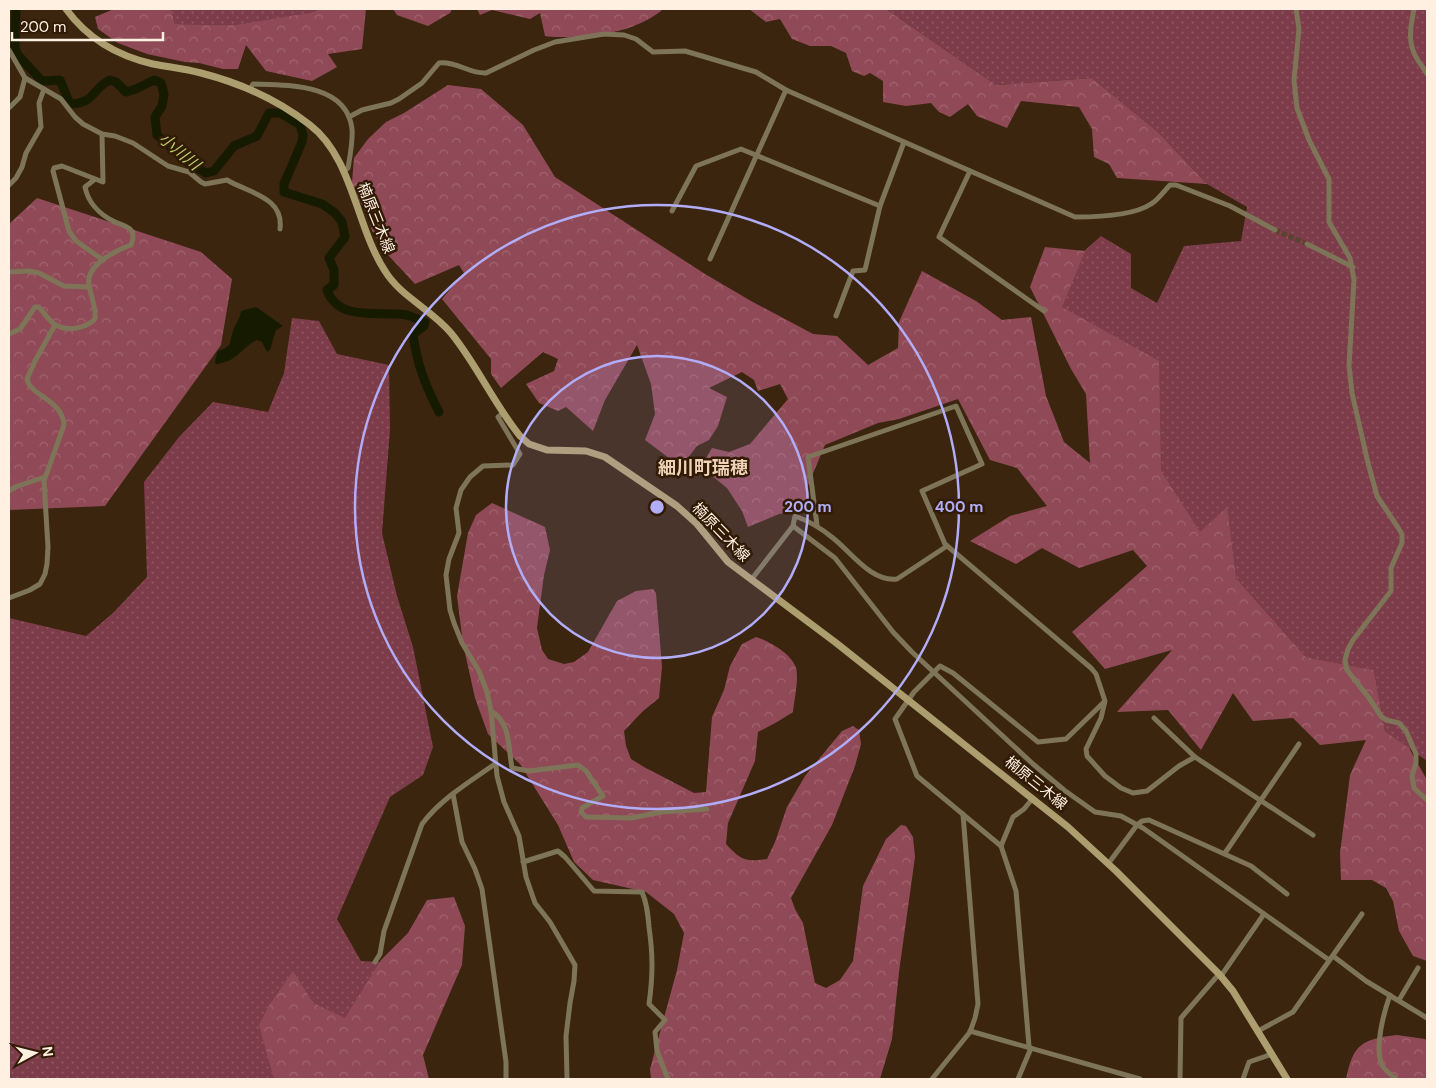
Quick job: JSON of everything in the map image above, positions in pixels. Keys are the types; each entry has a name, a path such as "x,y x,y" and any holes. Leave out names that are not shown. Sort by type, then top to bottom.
{"main road":[{"name":"楠原三木線","path":"66,9 87,32 114,51 150,63 201,73 250,89 310,125 328,144 343,172 375,255 386,273 401,291 450,331 520,436 529,444 538,448 586,451 606,457 688,515 728,562 818,628 1068,827 1108,864 1234,991 1287,1079"}],"street":[{"path":"1296,9 1299,30 1294,80 1297,108 1309,140 1329,179 1330,222 1353,267 1354,280 1349,366 1352,393 1377,496 1402,534 1402,543 1392,568 1391,591 1353,640 1345,660 1347,670 1381,716 1386,720 1399,723 1406,730 1416,754 1412,776 1414,788 1427,800"},
{"path":"1414,9 1409,32 1410,43 1415,56 1427,74"},
{"path":"349,117 362,110 391,103 399,99 422,83 439,63 446,62 478,74 486,73 555,42 604,34 624,35 636,39 652,52 685,51 756,72 786,90 1075,217 1129,212 1150,205 1170,185 1176,185 1230,206 1274,230"},
{"path":"9,50 24,78 61,99 83,124 102,134 115,136 133,143 168,166 189,172 205,184 227,180 264,196 277,210 281,219 280,229"},
{"path":"9,108 20,97 24,78"},
{"path":"250,89 253,84 303,87 317,90 338,102 349,117 352,132 348,168 343,172"},
{"path":"9,185 16,178 22,167 26,152 41,127 39,103 44,90"},
{"path":"710,259 786,90"},
{"path":"102,134 103,182 62,166 57,166 53,171 69,231 76,241 102,260"},
{"path":"836,316 853,272 865,270 880,206 904,142"},
{"path":"672,211 696,166 741,149 880,206"},
{"path":"970,171 939,237 1044,311"},
{"path":"9,334 20,329 35,307 39,308 55,325 69,329 90,325 95,319 94,298 89,287 89,279 92,272 102,260 116,251 131,245 133,240 132,232 128,227 112,221 100,213 92,204 86,187 94,180"},
{"path":"1307,244 1353,267"},
{"path":"9,272 40,274 64,286 89,287"},
{"path":"9,598 40,584 45,574 48,547 44,481 64,425 60,410 30,385 27,379 55,325"},
{"path":"816,526 808,457 956,406 982,464 922,491 947,546 1096,674 1105,701 1101,718 1086,749 1087,756 1105,776 1133,794 1147,791 1179,766 1195,757"},
{"path":"503,413 498,418 520,454 513,465 483,466 470,477 460,490 456,508 459,533 449,559 446,575 450,610 454,623 487,692 491,711 497,776 504,802 519,836 526,877 535,903 550,922 575,965 566,1036 567,1079"},
{"path":"9,491 15,487 45,477"},
{"path":"752,580 793,526 796,516 832,537 866,568 880,578 888,580 897,579 947,546"},
{"path":"793,526 835,558 893,632 912,652 1033,764 1064,790 1095,812 1121,816 1137,825 1264,914 1366,981 1427,1018"},
{"path":"1018,1079 1030,1047 1016,892 1001,846 917,776 894,719 933,671 940,666 953,672 1038,742 1066,739 1105,701"},
{"path":"491,711 500,716 507,729 512,768 529,771 578,765 586,771 603,796 582,808 581,812 586,817 631,818 661,812 707,809"},
{"path":"1154,718 1195,757 1313,835"},
{"path":"1225,853 1299,744"},
{"path":"375,962 380,954 384,931 422,824 432,812 453,794 495,764"},
{"path":"453,794 462,842 475,869 484,897 506,1062 506,1079"},
{"path":"1001,846 1013,817 1024,809 1033,798"},
{"path":"932,1079 970,1031 974,1023 978,1004 963,814"},
{"path":"1108,864 1137,825 1142,820 1149,820 1251,866 1287,894"},
{"path":"523,862 558,851 594,891 642,892 646,902 653,959 649,1004 665,1020 655,1032 657,1051 668,1079"},
{"path":"1180,1079 1181,1018 1220,975 1264,914"},
{"path":"1258,1031 1293,1012 1362,914"},
{"path":"1399,1000 1418,968"},
{"path":"1390,995 1383,1021 1379,1049 1381,1063 1396,1079"},
{"path":"970,1031 1140,1079"},
{"path":"1243,1079 1249,1062 1272,1054"}],"shaded area":[{"path":"171,9 320,9 306,14 234,25 175,24"},
{"path":"886,9 1427,9 1427,761 1385,731 1374,670 1306,657 1236,578 1200,533 1055,310 1058,274 1101,236 1131,254 1131,288 1157,303 1184,246 1241,241 1247,207 1207,184 1158,132 1092,78 996,85"},
{"path":"256,307 283,326 276,330 270,350 267,352 262,342 257,340 229,361 216,364 217,352 230,344 241,311"},
{"path":"292,318 319,321 337,354 389,365 390,430 382,533 397,596 413,647 433,747 423,775 390,797 337,919 361,961 398,963 400,1079 9,1079 9,618 86,636 113,613 147,577 144,482 179,437 213,402 268,412 284,373"}],"green space":[{"path":"114,9 171,9 175,24 234,25 309,13 320,9 366,9 362,49 328,54 337,67 312,81 266,71 246,45 238,69 223,69 147,54 118,43 98,29 95,17"},
{"path":"393,9 452,9 450,13 428,26 397,15"},
{"path":"477,9 663,9 648,19 624,30 561,37 545,36 540,13 530,19 492,10 480,15"},
{"path":"749,9 886,9 996,85 1092,78 1158,132 1207,184 1117,178 1109,164 1094,157 1092,129 1079,107 1021,101 1007,128 977,116 968,104 950,117 939,112 931,103 906,106 883,102 883,81 870,73 864,76 852,71 846,53 831,46 810,46 792,39 780,19 766,22"},
{"path":"448,85 481,89 523,125 555,177 705,274 751,301 813,334 837,336 868,365 898,348 899,322 922,271 976,301 1002,320 1031,317 1046,396 1064,442 1090,463 1086,394 1071,369 1030,287 1045,247 1085,251 1062,307 1159,361 1161,471 1200,532 1227,507 1236,578 1306,657 1374,670 1385,731 1409,748 1427,780 1427,961 1413,956 1399,931 1393,901 1386,888 1372,880 1341,880 1340,853 1350,775 1366,740 1320,745 1293,718 1253,721 1233,693 1201,750 1168,710 1117,712 1172,650 1105,669 1072,632 1147,566 1133,550 1079,568 1042,548 1016,564 970,541 1010,516 1047,506 1017,468 990,460 958,399 899,419 878,423 825,445 806,490 809,509 779,514 748,527 742,511 727,488 701,467 712,448 729,452 750,444 788,399 780,384 758,391 754,380 742,372 709,388 727,397 718,426 709,440 697,446 681,467 645,440 655,414 651,384 637,345 605,400 593,431 566,407 558,411 539,403 526,384 554,371 558,359 543,352 501,388 491,374 491,359 442,299 464,273 459,265 415,284 389,256 372,231 368,215 352,183 354,158 368,139 386,122"},
{"path":"37,198 201,252 232,279 221,345 105,506 9,510 9,224"},
{"path":"492,503 545,527 550,550 544,575 537,628 542,650 548,659 564,664 574,662 588,652 617,601 636,591 653,589 656,593 662,667 659,698 624,731 626,746 631,759 644,767 694,793 706,792 712,717 724,690 730,666 742,644 756,637 785,653 794,663 797,678 793,712 758,732 755,761 728,823 726,844 740,857 748,860 767,859 787,807 805,776 842,731 853,726 859,730 861,744 855,766 832,825 791,898 803,923 815,983 826,988 840,980 853,961 863,886 886,839 901,825 906,826 913,837 915,857 892,1039 880,1079 651,1079 650,1069 677,970 684,933 674,914 646,892 593,880 574,862 558,825 520,764 488,734 475,698 463,644 457,596 468,533 476,515"},
{"path":"454,897 465,926 462,965 423,1055 429,1079 274,1079 259,1025 270,1004 293,971 313,1003 345,1018 381,960 408,933 427,900"},
{"path":"1397,1035 1425,1039 1427,1041 1427,1079 1346,1079 1352,1058 1361,1045 1367,1041"}],"waterway":[{"name":"小川川","path":"16,9 15,48 18,55 42,81 60,80 70,104 85,101 99,87 110,80 116,82 126,92 154,80 161,83 164,94 162,106 155,117 157,135 191,165 206,173 214,171 234,146 257,136 269,113 280,113 300,125 303,135 302,142 284,184 284,192 322,204 335,213 342,222 345,237 329,258 334,270 334,285 327,290 333,300 341,307 351,311 407,315 425,322 424,326 413,334 422,374 439,412"}],"tunnel":[{"path":"1275,230 1307,244"}],"district":[{"name":"細川町瑞穂","path":"703,468"}]}
